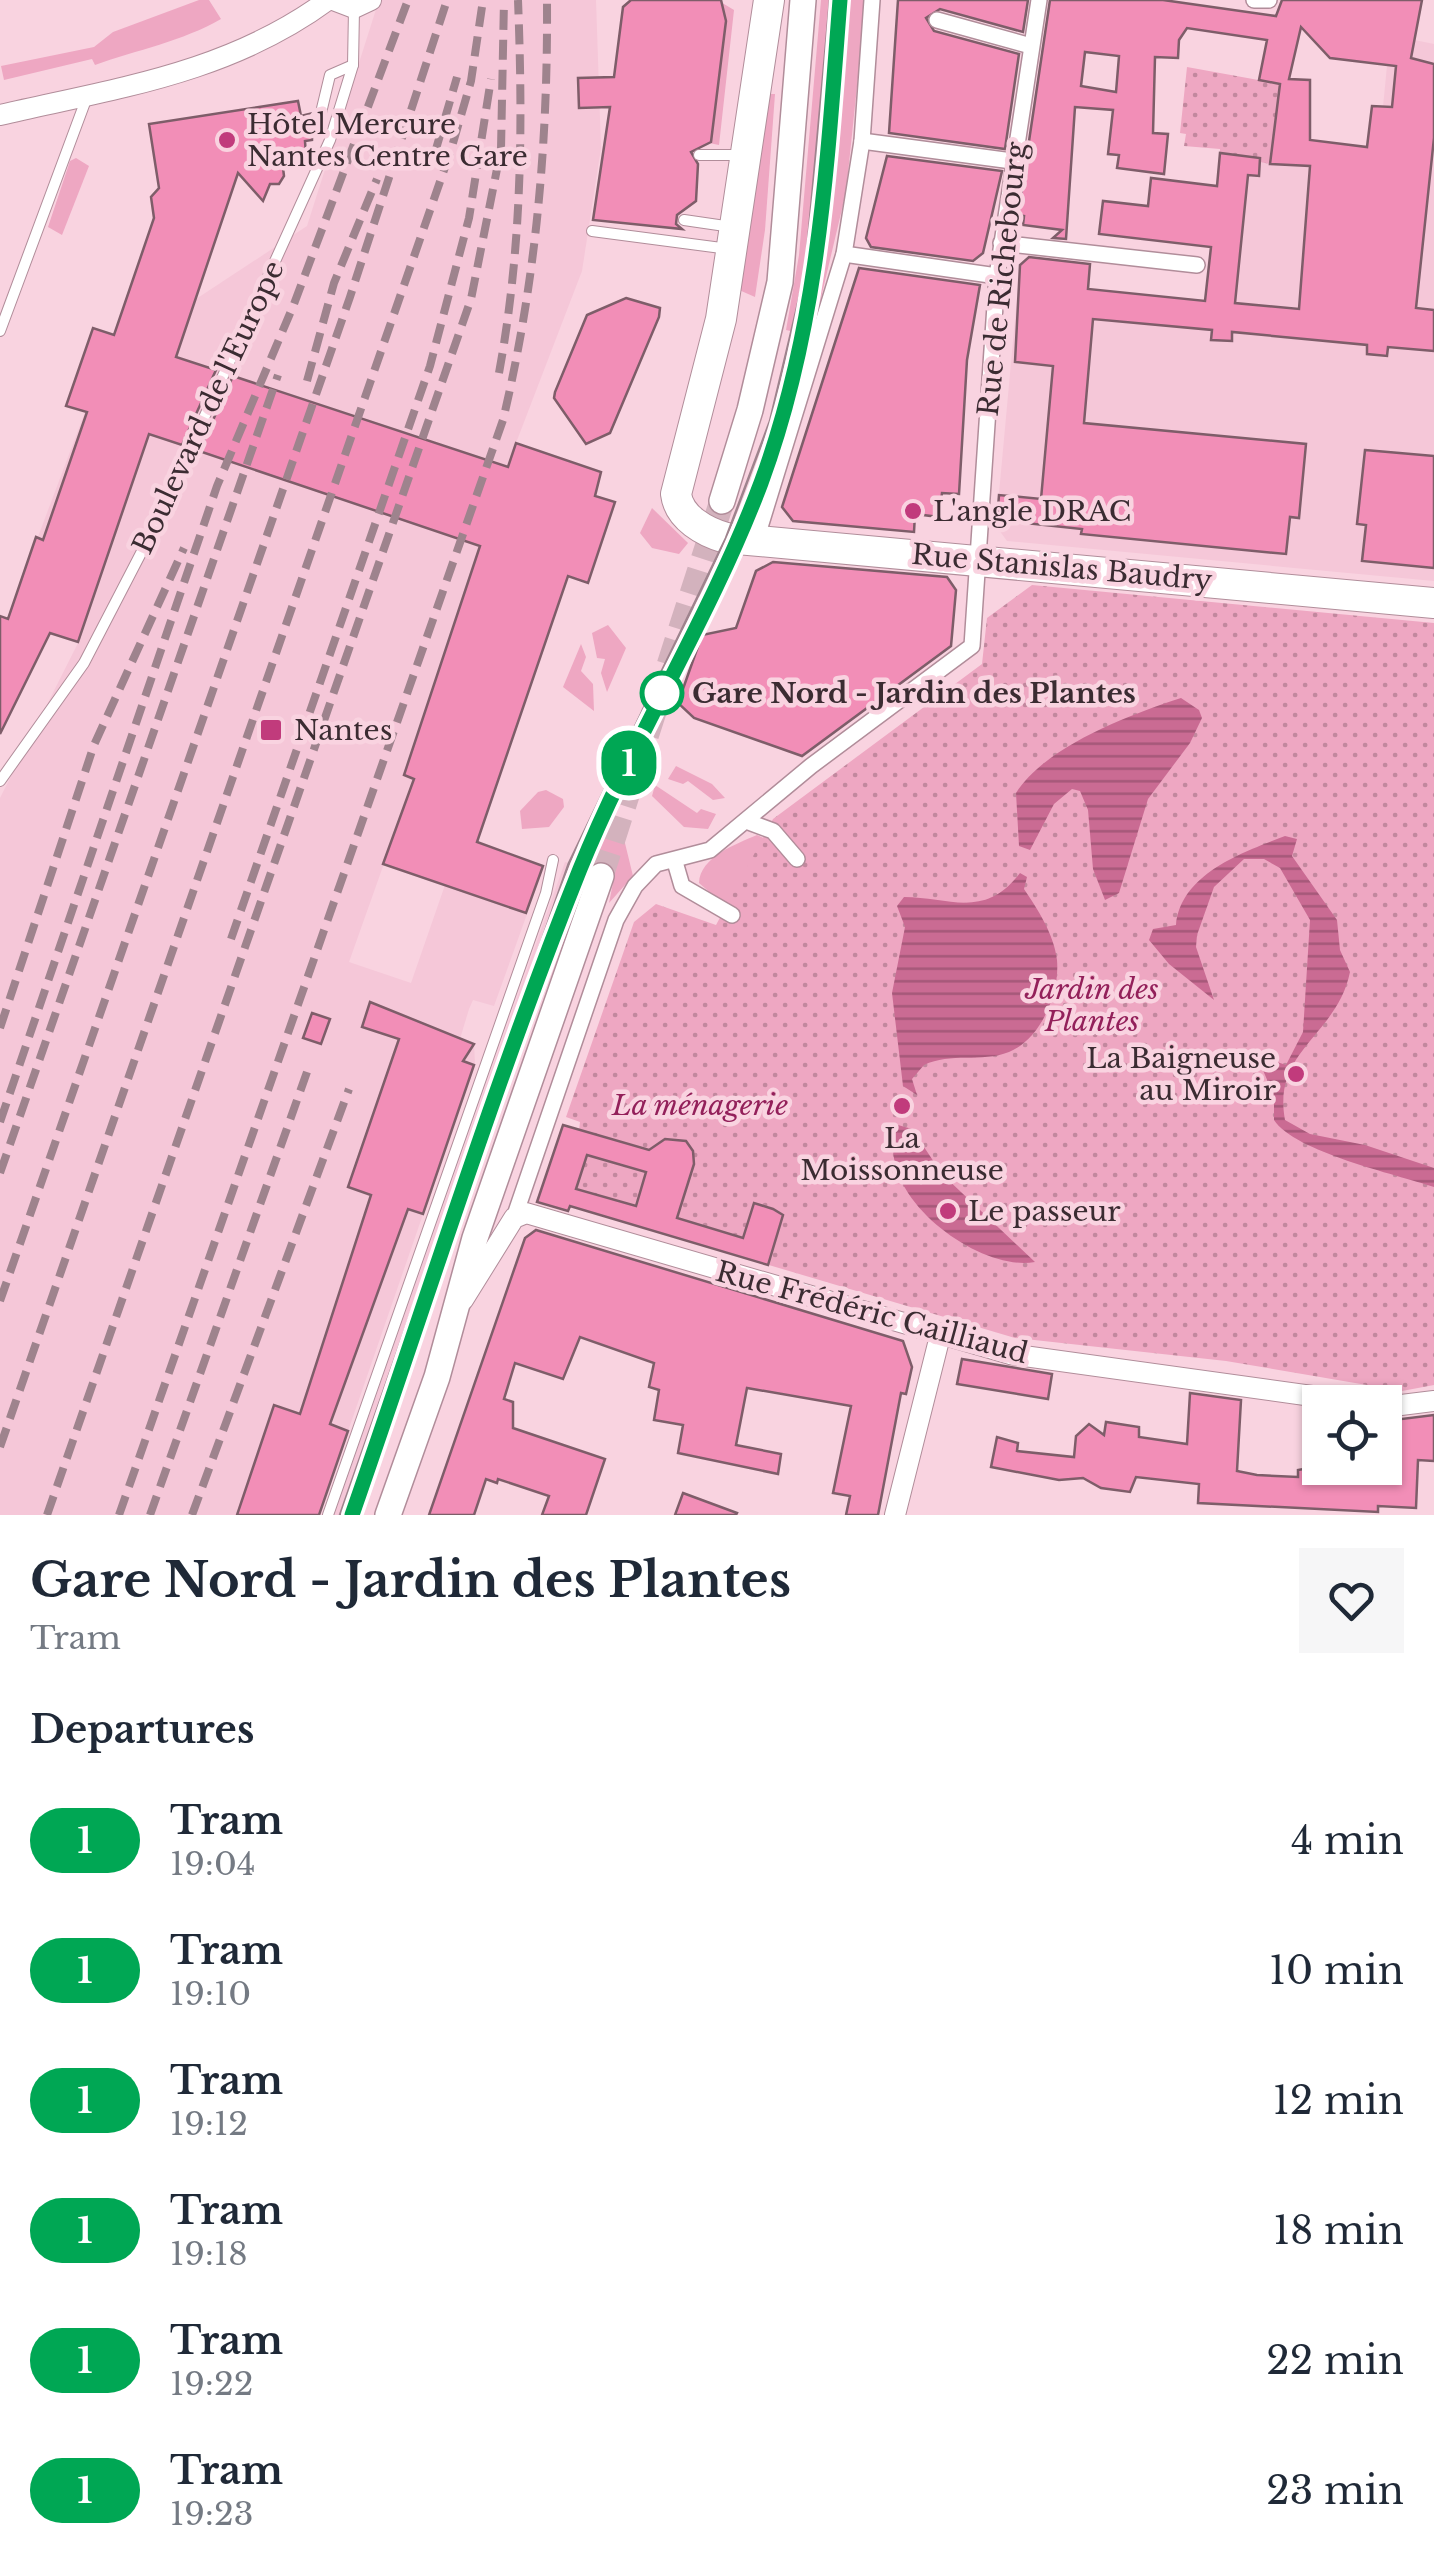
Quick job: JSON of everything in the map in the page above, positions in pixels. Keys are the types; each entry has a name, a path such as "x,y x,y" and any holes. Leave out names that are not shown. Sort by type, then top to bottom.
{"main road":[{"path":"735,238 768,0"},
{"name":"Rue Stanislas Baudry","path":"735,238 721,318 676,494 679,506 710,534 1434,603"}],"street":[{"path":"0,115 183,72 259,45 330,0 363,4"},
{"path":"722,501 755,390 780,282 802,0"},
{"path":"756,540 844,254 862,142 872,0"},
{"name":"Rue de Richebourg","path":"746,821 811,766 972,646 1000,243 1039,0"},
{"path":"937,20 1031,46"},
{"path":"862,142 1012,161"},
{"path":"1000,243 1197,265"},
{"path":"844,254 997,276"},
{"path":"453,1315 514,1218 616,920 635,886 656,864 710,850 746,821 773,831 797,859"},
{"path":"674,862 682,886 732,915"},
{"path":"388,1515 474,1238 601,876"},
{"name":"Rue Frédéric Cailliaud","path":"514,1218 526,1212 1010,1354 1302,1395"},
{"path":"895,1515 940,1336"},
{"path":"1402,1405 1434,1401"}],"lane":[{"name":"Boulevard de l'Europe","path":"0,780 93,646 154,528 313,180 353,65 363,4"},
{"path":"309,127 319,121 330,74 353,65"},
{"path":"0,331 87,96"},
{"path":"699,155 726,158 749,149"},
{"path":"684,220 735,238"},
{"path":"592,231 735,238"},
{"path":"328,1515 553,860"}],"shaded area":[{"path":"379,0 596,0 601,148 582,271 516,443 414,779 349,962 411,983 445,885 527,914 494,1006 473,1000 469,1009 460,1039 474,1044 475,1064 319,1515 0,1515 0,798 78,643 7,619 105,359 307,226"},
{"path":"1390,35 1434,44 1434,581 1007,541 996,526 1020,265 1028,259 1090,265 1088,289 1205,300 1220,154 1316,167 1318,141 1379,148"},
{"path":"1181,698 1199,710 1202,718 1190,743 1148,799 1119,893 1105,900 1093,869 1088,810 1080,791 1072,789 1054,804 1030,850 1019,846 1016,793 1030,776 1090,734"},
{"path":"1285,836 1297,839 1292,856 1337,920 1340,950 1350,972 1333,1012 1296,1059 1288,1076 1285,1120 1310,1134 1365,1145 1434,1168 1434,1187 1324,1152 1285,1132 1274,1120 1274,1096 1259,1061 1266,1058 1286,1065 1303,1032 1310,920 1280,868 1264,859 1244,859 1214,887 1196,947 1214,1000 1169,964 1149,940 1153,929 1176,925 1180,907 1202,878 1234,857"},
{"path":"565,862 585,868 358,1515 334,1515"},
{"path":"1020,873 1027,877 1024,889 1045,923 1057,960 1055,986 1046,1014 1030,1037 1009,1052 924,1065 912,1079 917,1095 903,1086 892,993 905,927 897,906 904,897 980,901 1007,888"},
{"path":"898,1125 912,1129 942,1174 1035,1262 1012,1262 985,1255 934,1223 899,1176 893,1151"}],"green space":[{"path":"199,0 209,0 221,19 176,39 95,65 92,59 4,80 1,66 94,47 113,32"},
{"path":"821,0 866,0 846,192 812,336 786,330 799,255"},
{"path":"719,1 734,10 719,145 709,143 726,21"},
{"path":"1187,67 1280,84 1270,164 1220,154 1220,149 1184,146 1186,134 1180,133"},
{"path":"768,94 775,94 765,230 755,297 739,290"},
{"path":"76,158 89,166 62,235 48,227 70,161"},
{"path":"652,508 688,543 679,554 652,548 640,533"},
{"name":"Jardin des Plantes","path":"1032,585 1434,623 1434,1385 1402,1391 1402,1385 1367,1385 1226,1361 1015,1338 570,1206 580,1122 566,1117 634,922 656,904 716,925 773,819 982,664 987,618"},
{"path":"608,625 626,648 607,692 601,673 605,659 597,658 592,633"},
{"path":"581,644 586,657 581,671 593,684 594,711 563,687"},
{"path":"676,766 712,784 725,798 713,800 688,781 683,784 668,779"},
{"path":"655,785 697,813 701,809 716,814 708,829 684,827 652,796"},
{"path":"546,790 563,799 564,807 549,827 522,829 520,811 538,792"},
{"path":"607,829 623,835 633,876 609,903 614,878 587,868"},
{"path":"757,835 768,840 738,907 721,902 699,883 701,874 720,853"}],"building":[{"path":"631,0 721,0 726,21 711,142 691,152 698,164 696,201 677,215 676,224 682,229 593,220 610,107 579,108 578,78 614,77 623,7"},
{"path":"898,0 1028,0 1023,32 940,9 926,18 934,31 1019,54 1005,149 889,133"},
{"path":"1050,0 1163,0 1276,16 1282,0 1422,0 1411,58 1434,64 1434,138 1416,308 1434,310 1434,351 1388,347 1387,356 1367,354 1367,345 1232,332 1232,341 1211,340 1212,330 1093,319 1084,423 1306,444 1299,518 1290,517 1286,554 1081,534 1082,529 997,520 999,495 1041,499 1053,366 1015,362 1020,265 1029,257 1090,264 1088,289 1205,301 1211,247 1099,234 1103,201 1148,206 1151,178 1217,186 1220,153 1260,158 1259,176 1248,175 1235,303 1299,309 1310,166 1270,164 1280,84 1259,80 1267,40 1187,28 1179,40 1178,58 1155,57 1153,133 1168,134 1164,174 1117,168 1119,155 1108,154 1113,110 1075,107 1066,239 1053,238 1062,230 1023,225 1024,216 1018,215","holes":["1301,27 1330,58 1396,66 1392,107 1372,106 1367,147 1310,140 1310,80 1289,79","1085,52 1119,56 1116,92 1081,86"]},
{"path":"298,101 301,116 309,114 300,126 304,134 312,135 312,140 305,141 306,156 282,160 284,176 279,184 270,184 263,201 238,173 176,357 216,370 182,445 149,434 78,642 50,633 0,734 0,616 8,619 36,537 43,540 87,412 66,406 93,328 114,335 154,218 151,197 159,188 149,124"},
{"path":"887,156 1002,171 983,253 973,261 871,247 866,238"},
{"path":"859,268 980,285 967,360 959,494 942,493 939,517 915,514 914,532 793,521 782,507"},
{"path":"626,298 660,308 659,317 610,433 586,444 554,398 555,392 587,315"},
{"path":"233,376 508,467 516,443 601,472 595,496 615,502 588,583 568,576 477,842 543,866 526,913 383,864 414,779 404,775 480,546 199,451"},
{"path":"1365,450 1434,456 1434,568 1362,561 1366,525 1357,524"},
{"path":"773,562 947,577 956,590 951,646 802,756 694,718 678,703 702,635 736,628 756,571"},
{"path":"370,1002 474,1044 463,1061 474,1065 423,1214 408,1209 330,1424 348,1431 319,1515 237,1515 274,1405 300,1414 371,1195 348,1187 399,1039 362,1027"},
{"path":"312,1013 330,1019 321,1044 303,1038"},
{"path":"563,1125 649,1150 665,1139 686,1141 693,1151 694,1164 677,1218 743,1238 754,1203 783,1215 768,1265 570,1206 568,1211 537,1202","holes":["587,1155 646,1172 636,1206 576,1189"]},
{"path":"536,1230 903,1341 912,1367 906,1394 901,1393 878,1515 846,1515 850,1496 833,1493 851,1406 747,1388 736,1445 781,1454 778,1474 678,1453 683,1425 654,1420 659,1390 649,1387 654,1363 580,1337 563,1379 515,1363 504,1399 513,1402 513,1428 605,1459 586,1515 542,1515 549,1496 498,1479 497,1483 486,1479 474,1515 429,1515 525,1238"},
{"path":"962,1359 1052,1374 1048,1399 957,1384"},
{"path":"1190,1393 1241,1400 1237,1471 1298,1477 1298,1470 1302,1469 1302,1485 1402,1485 1402,1419 1434,1415 1434,1461 1418,1460 1416,1508 1378,1506 1378,1512 1198,1503 1199,1484 1136,1477 1130,1492 1101,1488 1083,1478 1059,1480 991,1467 997,1437 1018,1443 1017,1451 1074,1457 1076,1436 1089,1424 1104,1435 1106,1422 1139,1427 1139,1437 1187,1444"},
{"path":"683,1493 737,1513 675,1515"}],"tunnel":[{"path":"601,876 722,501"}],"tram line":[{"path":"340,1515 569,863 726,538 770,421 805,274 830,0"},
{"name":"1","path":"352,1515 580,868 762,480 810,314 821,237 840,0"}],"railway":[{"path":"0,1122 217,486 294,304 408,0"},
{"path":"0,1301 350,297 447,0"},
{"path":"0,1447 451,150 471,81 483,0"},
{"path":"47,1515 471,299 501,149 504,0"},
{"path":"499,373 519,187 518,0"},
{"path":"119,1515 503,420 524,316 538,212 547,0"},
{"path":"436,149 457,77"},
{"path":"231,939 430,366 469,218 491,79"},
{"path":"307,381 334,283 377,179"},
{"path":"0,1173 278,375"},
{"path":"0,1028 94,745 184,548"},
{"path":"150,1515 307,1072"},
{"path":"192,1515 349,1089"}],"place":[{"name":"Hôtel Mercure Nantes Centre Gare","path":"227,140"},
{"name":"L'angle DRAC","path":"913,511"},
{"name":"Gare Nord - Jardin des Plantes","path":"662,693"},
{"name":"Nantes","path":"271,730"},
{"name":"La Baigneuse au Miroir","path":"1296,1074"},
{"name":"La Moissonneuse","path":"902,1106"},
{"name":"Le passeur","path":"948,1211"}],"park label":[{"name":"La ménagerie","path":"700,1105"}]}
